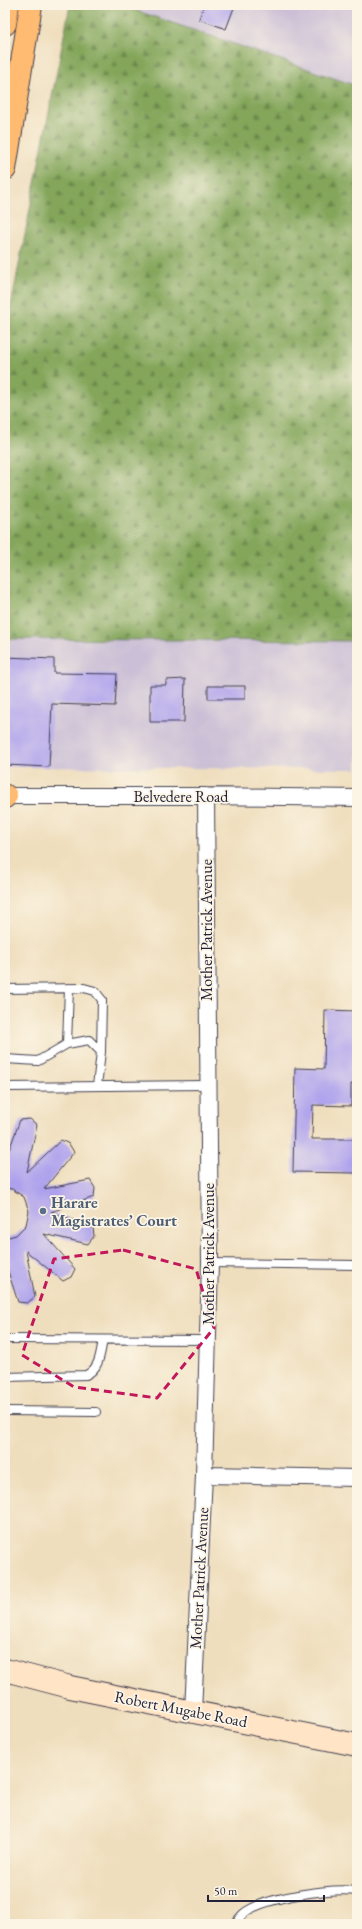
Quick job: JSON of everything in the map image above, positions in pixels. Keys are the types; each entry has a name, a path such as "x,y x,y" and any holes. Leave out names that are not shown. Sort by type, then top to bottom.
{"highway":[{"path":"5,24 8,5"},
{"path":"5,169 31,5"}],"main road":[{"name":"Robert Mugabe Road","path":"5,1670 70,1687 357,1745"}],"street":[{"name":"Belvedere Road","path":"5,797 206,796 357,798"},
{"name":"Mother Patrick Avenue","path":"193,1712 204,1475 210,1263 207,1085 206,796"},
{"path":"204,1475 357,1478"}],"lane":[{"path":"67,1044 69,988"},
{"path":"5,989 84,988 95,991 102,1000 101,1052 97,1086"},
{"path":"5,1059 38,1060 67,1044 89,1040 101,1052"},
{"path":"5,1088 207,1085"},
{"path":"210,1263 357,1264"},
{"path":"5,1339 208,1340"},
{"path":"5,1377 86,1375 93,1371 97,1365 102,1340"},
{"path":"5,1411 96,1412"},
{"path":"235,1924 243,1914 268,1901 297,1895 348,1890 357,1891"}],"highlighted area":[{"path":"123,1250 196,1269 214,1328 157,1398 74,1387 22,1355 54,1259"}],"shaded area":[{"path":"120,5 357,5 357,86"},
{"path":"5,639 357,641 357,769 5,767"}],"green space":[{"path":"70,5 120,5 357,86 357,641 5,639 5,336"}],"building":[{"path":"204,5 235,5 226,29 199,19"},
{"path":"5,657 54,659 54,673 117,674 115,706 52,704 49,767 5,765"},
{"path":"185,679 184,722 150,722 150,685 166,685 166,680"},
{"path":"208,686 245,686 245,699 208,699"},
{"path":"325,1010 357,1011 357,1084 351,1084 351,1106 313,1105 312,1139 357,1139 357,1173 293,1172 295,1068 324,1069"},
{"name":"Harare Magistrates’ Court","path":"30,1119 37,1125 27,1172 61,1140 69,1144 74,1152 44,1189 90,1180 95,1188 94,1197 51,1212 93,1227 94,1236 88,1244 44,1234 75,1269 71,1277 63,1281 26,1251 35,1297 27,1303 18,1302 5,1262 5,1238 16,1235 26,1225 29,1211 24,1197 12,1189 5,1188 5,1161 20,1120"}],"place":[{"name":"Harare Magistrates’ Court","path":"43,1211"}]}
